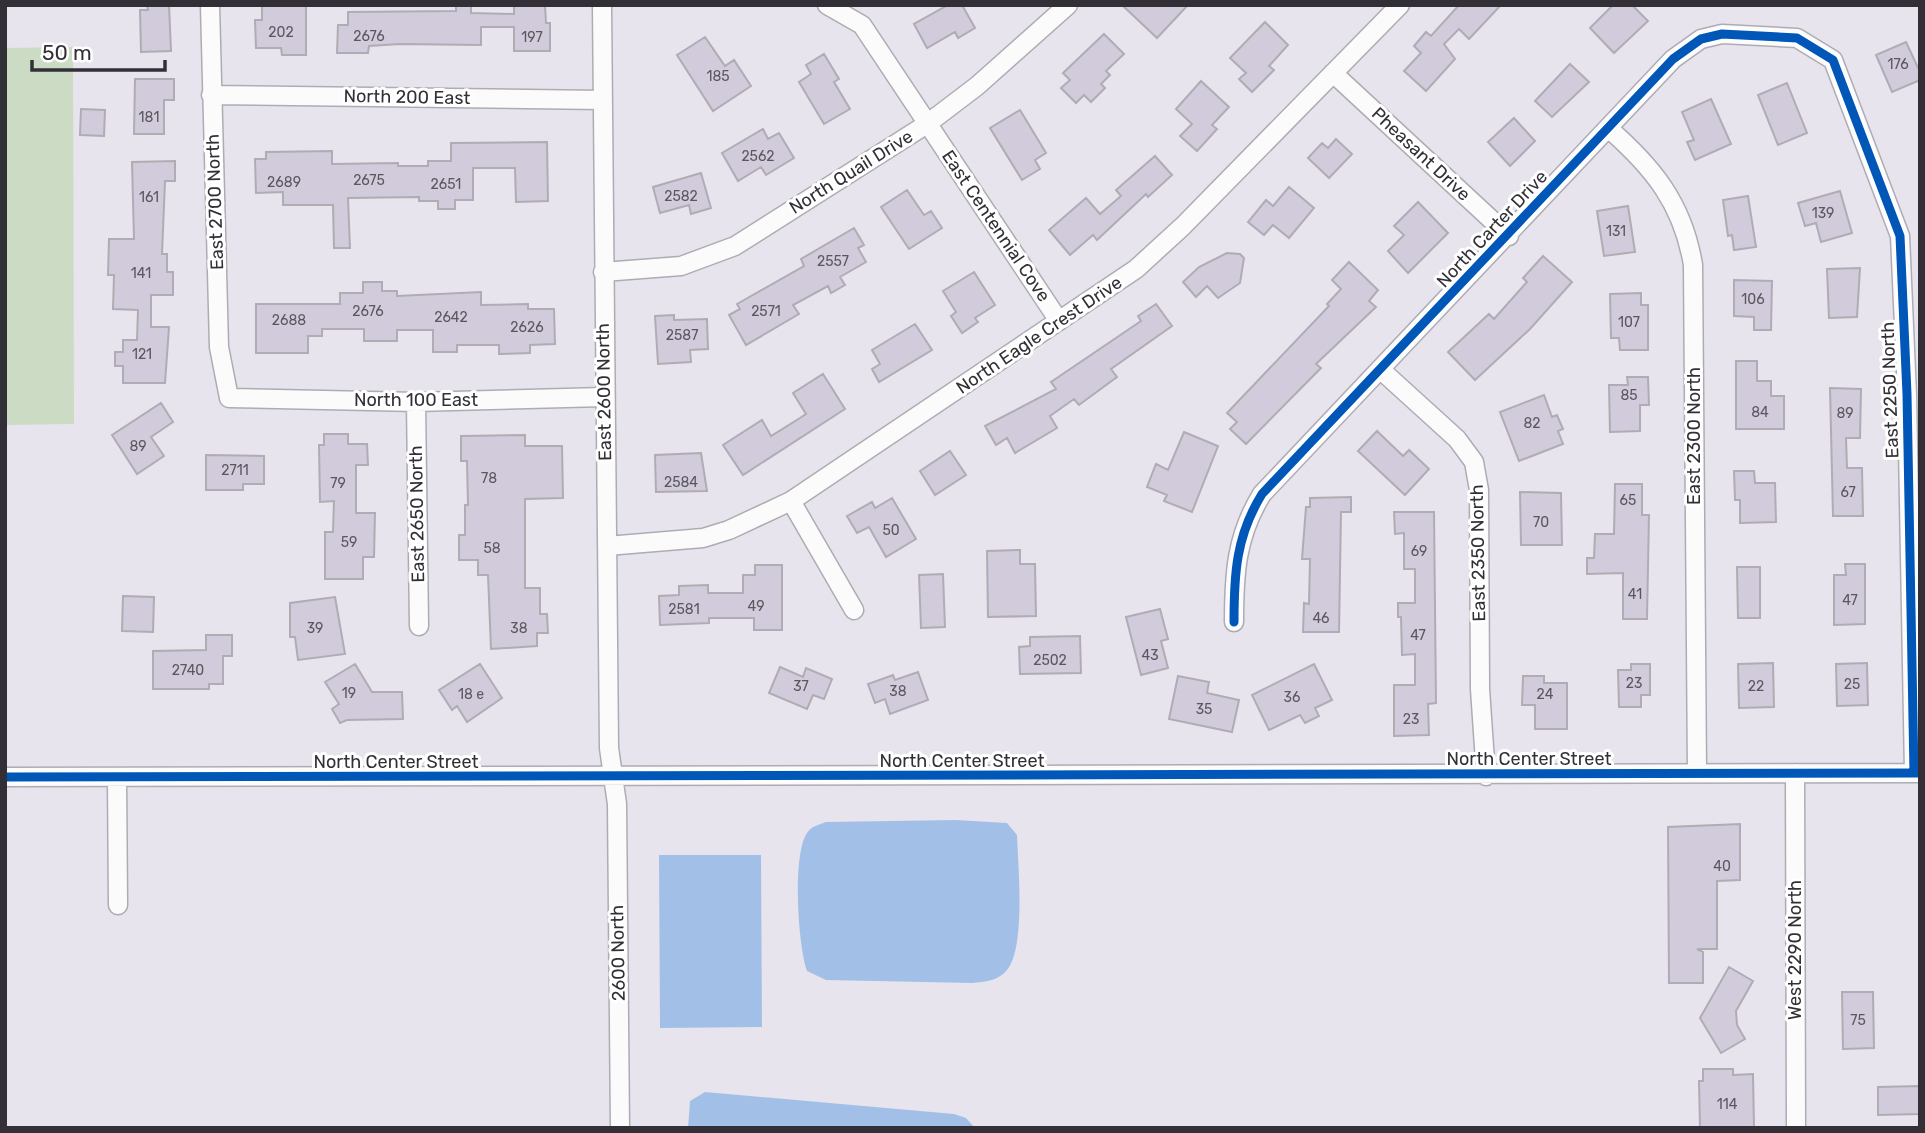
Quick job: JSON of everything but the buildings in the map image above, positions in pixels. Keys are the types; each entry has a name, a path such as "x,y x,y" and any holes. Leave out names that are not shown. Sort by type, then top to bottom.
{"street":[{"name":"East 2700 North","path":"210,5 219,347 229,398"},
{"name":"East 2600 North","path":"602,5 604,397 609,748 613,778"},
{"name":"East Centennial Cove","path":"827,5 862,25 1059,321"},
{"name":"North Quail Drive","path":"603,272 681,266 726,250 928,124 977,86 1068,5"},
{"name":"North Eagle Crest Drive","path":"607,546 703,538 729,530 791,501 1059,321 1156,253 1400,5"},
{"name":"North Carter Drive","path":"1234,622 1234,574 1238,546 1247,519 1262,494 1509,236 1673,59 1701,39 1722,34 1797,38"},
{"name":"East 2250 North","path":"1797,38 1833,60 1900,236 1908,408 1917,773"},
{"name":"Pheasant Drive","path":"1333,74 1509,236"},
{"name":"North 200 East","path":"211,95 603,100"},
{"name":"East 2300 North","path":"1608,128 1646,163 1667,190 1684,224 1693,265 1697,773"},
{"name":"East 2350 North","path":"1381,370 1457,439 1474,463 1479,490 1480,689 1486,776"},
{"name":"North 100 East","path":"229,398 416,402 604,397"},
{"name":"East 2650 North","path":"416,402 419,626"},
{"path":"791,501 854,610"},
{"name":"West 2290 North","path":"1795,773 1796,1128"},
{"name":"North Center Street","path":"5,777 613,778 1917,773"},
{"path":"117,777 118,905"},
{"name":"2600 North","path":"613,778 617,804 620,1128"}],"green space":[{"path":"73,47 74,424 5,425 5,48"}],"water":[{"path":"956,820 1007,823 1017,835 1019,925 1013,959 1007,970 1000,977 972,983 826,980 807,971 799,922 798,880 802,844 809,831 826,822"},
{"path":"659,855 761,855 762,1027 660,1028"},
{"path":"705,1092 954,1114 966,1118 975,1128 688,1128 690,1101"}],"cycle path":[{"path":"1234,622 1238,556 1247,525 1262,494 1673,59 1701,39 1722,34 1797,38 1833,60 1900,236 1907,394 1914,773"},
{"path":"5,777 1920,773"}]}
